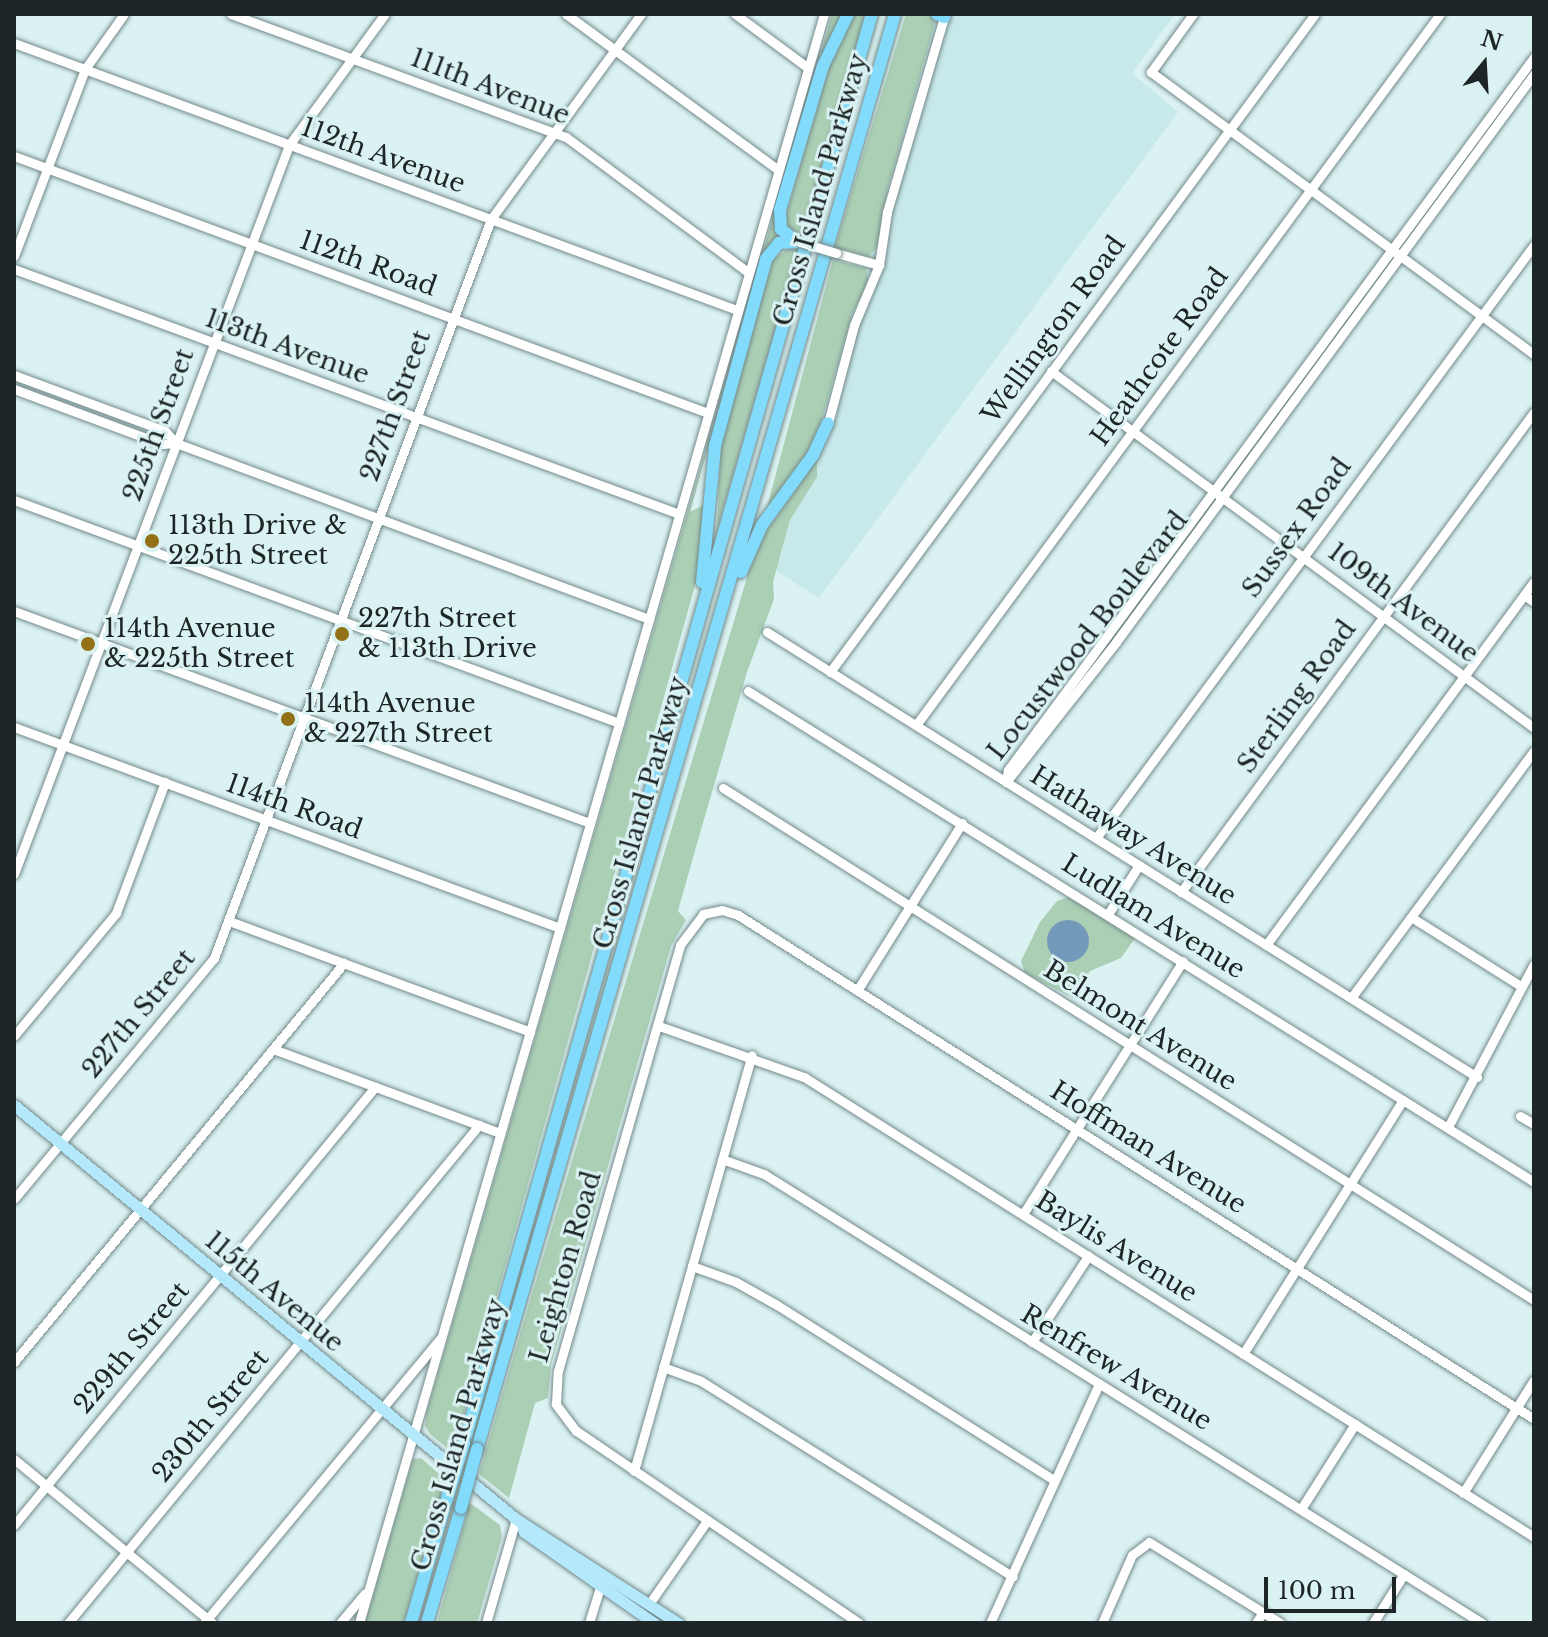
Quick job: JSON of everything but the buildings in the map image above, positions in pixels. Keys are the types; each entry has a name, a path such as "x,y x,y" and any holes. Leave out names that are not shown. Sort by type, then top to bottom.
{"highway":[{"path":"800,242 784,234 778,216 823,66 848,14"},
{"name":"Cross Island Parkway","path":"411,1623 872,14"},
{"name":"Cross Island Parkway","path":"427,1623 895,14"},
{"path":"697,622 720,423 767,256 779,243 800,242"},
{"path":"716,634 762,525 813,455 828,423"}],"main road":[{"name":"115th Avenue","path":"14,1105 515,1518 524,1532 603,1580"},
{"path":"603,1580 678,1623"},
{"path":"603,1580 654,1623"},
{"path":"642,1615 649,1604"}],"street":[{"path":"14,256 85,69 124,14"},
{"name":"111th Avenue","path":"231,14 554,133 748,272"},
{"name":"225th Street","path":"14,874 289,145 385,14"},
{"path":"566,14 778,170"},
{"name":"227th Street","path":"14,1199 214,958 491,219 641,14"},
{"path":"735,14 807,67"},
{"name":"Cross Island Parkway","path":"359,1623 824,14"},
{"path":"1193,14 1151,72 1534,354"},
{"name":"Wellington Road","path":"830,672 1315,14"},
{"name":"Heathcote Road","path":"916,725 1440,14"},
{"path":"828,423 854,325 879,265 887,212 942,15"},
{"name":"112th Avenue","path":"14,43 737,310"},
{"name":"Locustwood Boulevard","path":"1006,782 1008,770 1307,373 1491,123 1534,57"},
{"name":"Locustwood Boulevard","path":"1491,123 1534,74"},
{"name":"112th Road","path":"14,156 708,413"},
{"path":"800,242 879,265"},
{"name":"Sussex Road","path":"1096,838 1534,245"},
{"name":"113th Avenue","path":"14,269 679,514"},
{"name":"109th Avenue","path":"1051,371 1534,728"},
{"path":"14,375 165,431 176,443"},
{"path":"14,389 162,444 176,443 649,619"},
{"path":"72,411 76,398"},
{"name":"Sterling Road","path":"1181,892 1534,412"},
{"name":"Locustwood Boulevard","path":"1006,782 1116,642 1217,494"},
{"path":"14,500 619,723"},
{"path":"1266,945 1534,582"},
{"path":"1524,595 1534,602"},
{"path":"14,611 590,823"},
{"name":"Hathaway Avenue","path":"767,632 1477,1077"},
{"path":"1107,636 1116,642"},
{"name":"Ludlam Avenue","path":"748,691 1534,1182"},
{"name":"114th Road","path":"14,727 560,928"},
{"path":"1351,998 1534,751"},
{"path":"14,1036 116,913 165,782"},
{"name":"Belmont Avenue","path":"723,788 1534,1300"},
{"path":"858,989 962,823"},
{"path":"1108,914 1139,865"},
{"name":"Leighton Road","path":"738,915 722,910 703,914 691,926 680,945 554,1394 567,1423 859,1623"},
{"name":"Hoffman Avenue","path":"738,915 1534,1419"},
{"path":"1411,917 1522,987"},
{"path":"229,921 530,1032"},
{"path":"1023,1214 1183,961"},
{"path":"14,1362 344,963"},
{"path":"1448,1127 1534,964"},
{"name":"Baylis Avenue","path":"659,1026 752,1055 804,1077 1534,1537"},
{"path":"273,1049 500,1133"},
{"path":"634,1471 752,1055"},
{"name":"229th Street","path":"14,1525 375,1087"},
{"path":"1243,1354 1403,1100"},
{"path":"1520,1116 1534,1124"},
{"name":"230th Street","path":"68,1623 479,1125"},
{"name":"Renfrew Avenue","path":"722,1159 764,1174 1482,1623"},
{"path":"1032,1342 1088,1256"},
{"path":"692,1266 736,1282 777,1305 1054,1480"},
{"path":"14,1459 208,1622 442,1336"},
{"path":"663,1367 701,1381 1013,1577"},
{"path":"1463,1493 1534,1380"},
{"path":"990,1623 1099,1384"},
{"path":"1301,1509 1355,1424"},
{"path":"486,1623 515,1518"},
{"path":"649,1604 707,1521"},
{"path":"1102,1623 1132,1555 1149,1542 1280,1623"},
{"path":"1373,1623 1404,1574"},
{"path":"589,1623 603,1580"},
{"path":"340,1623 369,1588"},
{"path":"1256,1623 1263,1612"}],"shaded area":[{"path":"934,14 1175,14 1132,73 1178,112 819,598 776,571"}],"green space":[{"path":"832,14 843,14 822,55 775,226 780,237 761,260 690,512 705,504 701,564 453,1453 425,1426 427,1411"},
{"path":"855,14 865,15 801,238 789,230 785,219 832,57"},
{"path":"906,14 932,14 935,23 887,191 879,245 868,257 835,247"},
{"path":"790,248 798,250 795,262 717,530 721,443 773,259"},
{"path":"833,260 866,268 869,282 853,311 815,443 767,507"},
{"path":"817,460 817,477 790,520 773,582 774,599 747,672 696,847 678,911 686,920 671,946 551,1365 548,1398 535,1403 509,1498 479,1474 515,1351 748,574 762,537"},
{"path":"1069,897 1135,938 1121,958 1090,971 1073,998 1025,973 1021,961 1040,922 1057,901"},
{"path":"421,1458 445,1479 404,1623 365,1623 413,1459"},
{"path":"470,1503 500,1525 502,1537 477,1623 437,1623"}],"water":[{"path":"1068,920 1083,926 1089,941 1083,956 1068,962 1053,956 1047,941 1053,926"}],"place":[{"name":"113th Drive & 225th Street","path":"152,541"},
{"name":"227th Street & 113th Drive","path":"342,634"},
{"name":"114th Avenue & 225th Street","path":"88,644"},
{"name":"114th Avenue & 227th Street","path":"288,719"}]}
